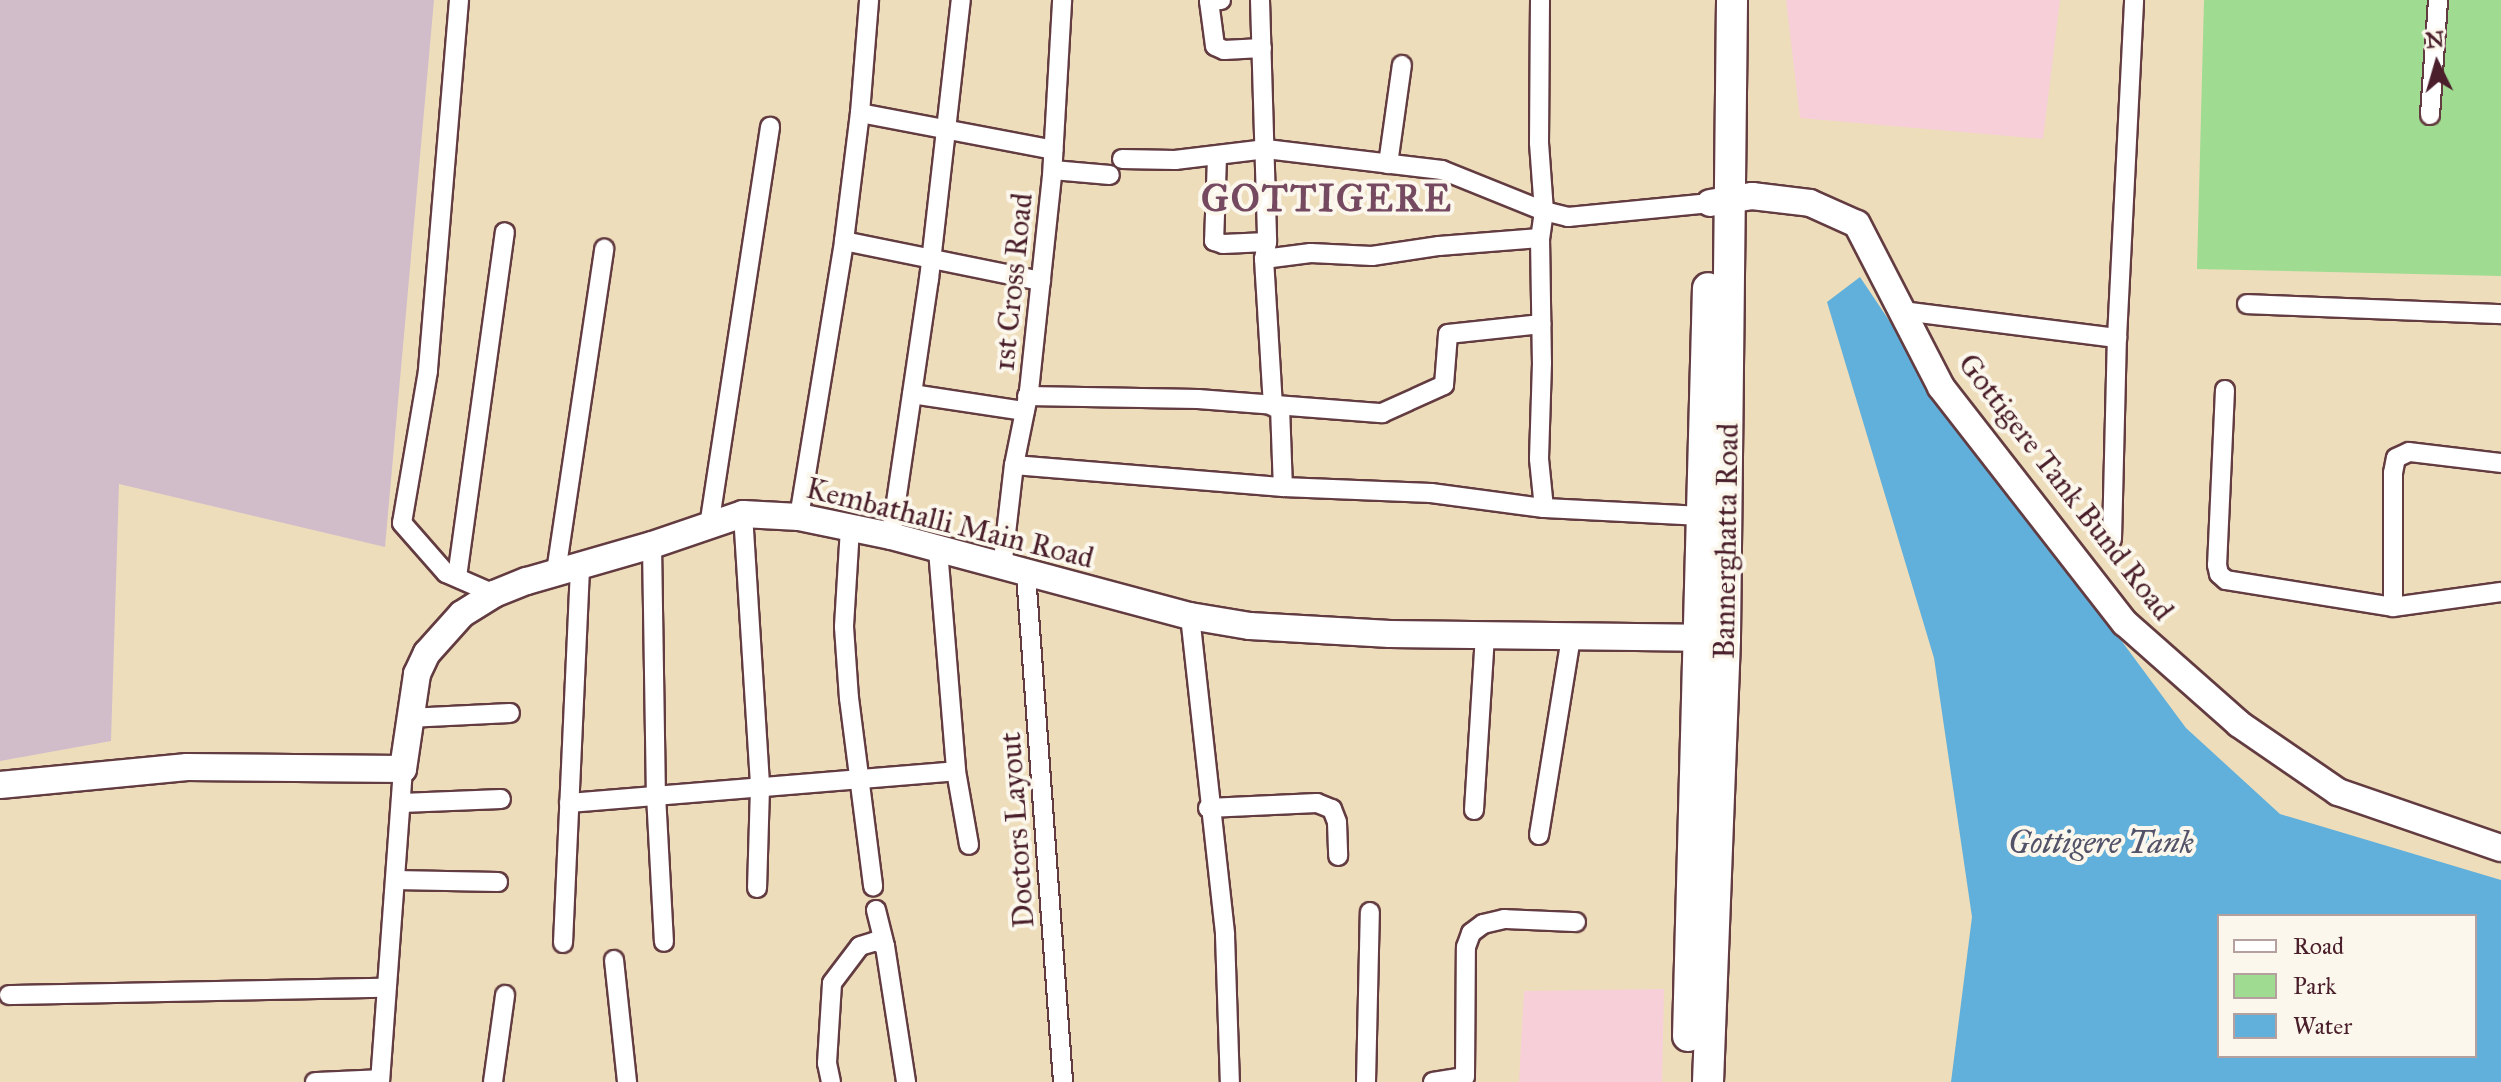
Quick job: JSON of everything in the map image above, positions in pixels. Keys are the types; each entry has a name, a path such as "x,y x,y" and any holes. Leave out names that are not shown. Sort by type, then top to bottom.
{"main road":[{"name":"Bannerghatta Road","path":"1708,1082 1720,201 1712,0"},
{"name":"Bannerghatta Road","path":"1687,1082 1712,638 1703,516 1732,0"}],"street":[{"path":"459,0 428,371 402,523 446,573 494,594"},
{"path":"799,517 844,241 860,113 869,0"},
{"path":"891,536 932,260 961,0"},
{"name":"1st Cross Road","path":"1014,571 1014,465 1026,404 1053,170 1062,0"},
{"path":"1221,0 1209,1 1215,46 1224,50 1262,48"},
{"path":"1260,0 1266,149 1266,250 1283,487"},
{"path":"1540,0 1539,143 1544,211 1540,238 1539,459 1544,508"},
{"path":"2112,539 2117,338 2134,0"},
{"path":"2430,115 2438,0"},
{"path":"1388,164 1402,65"},
{"path":"860,113 1054,150"},
{"path":"709,526 770,127"},
{"path":"1122,159 1217,157 1266,149 1442,170 1544,211 1568,217 1720,201"},
{"path":"1217,157 1214,241 1223,244 1266,250 1372,256 1439,246 1540,238"},
{"path":"1053,170 1110,175"},
{"name":"Gottigere Tank Bund Road","path":"1720,201 1752,196 1810,203 1857,224 1941,387 2125,623 2239,724 2338,792 2501,848"},
{"path":"457,577 505,232"},
{"path":"844,241 1041,281"},
{"path":"563,943 569,803 568,569 604,249"},
{"path":"2247,304 2501,314"},
{"path":"1903,311 2117,338"},
{"path":"912,394 1026,404 1198,399 1382,413 1444,385 1448,334 1541,324"},
{"path":"2225,390 2219,574 2226,580 2393,607 2501,592"},
{"path":"2393,607 2393,473 2396,458 2409,452 2501,463"},
{"path":"1014,465 1283,487 1431,493 1544,508 1703,516"},
{"path":"743,514 760,788 757,888"},
{"name":"Kembathalli Main Road","path":"403,769 408,718 417,674 427,653 462,614 494,594 743,514 799,517 891,536 1190,616 1316,632 1712,638"},
{"path":"850,528 844,627 873,886"},
{"path":"652,545 656,795 664,942"},
{"path":"938,550 956,771 969,845"},
{"name":"Doctors Layout","path":"1014,571 1063,1082"},
{"path":"1190,616 1208,808 1225,935 1230,1082"},
{"path":"1474,810 1485,636"},
{"path":"1539,835 1571,638"},
{"path":"408,718 510,713"},
{"path":"0,785 187,767 403,769 380,1080 315,1082"},
{"path":"569,803 956,771"},
{"path":"402,803 501,799"},
{"path":"1208,808 1317,803 1332,809 1337,822 1338,856"},
{"path":"395,880 498,882"},
{"path":"876,910 885,946 906,1082"},
{"path":"1366,1082 1370,912"},
{"path":"1433,1082 1465,1077 1466,947 1471,933 1483,924 1504,919 1576,922"},
{"path":"831,1082 827,1063 832,983 860,946 876,941 885,946"},
{"path":"614,960 627,1082"},
{"path":"9,995 386,988"},
{"path":"493,1082 505,995"}],"shaded area":[{"path":"0,0 434,0 385,547 119,484 111,741 0,761"},
{"path":"1786,0 2060,0 2043,139 1800,118"},
{"path":"1664,989 1662,1082 1519,1082 1524,991"}],"green space":[{"path":"2204,0 2501,0 2501,276 2197,269"}],"water":[{"name":"Gottigere Tank","path":"1860,277 1935,389 2186,728 2280,814 2501,880 2501,1082 1951,1082 1972,917 1934,658 1827,302"}],"district":[{"name":"GOTTIGERE","path":"1327,199"}]}
